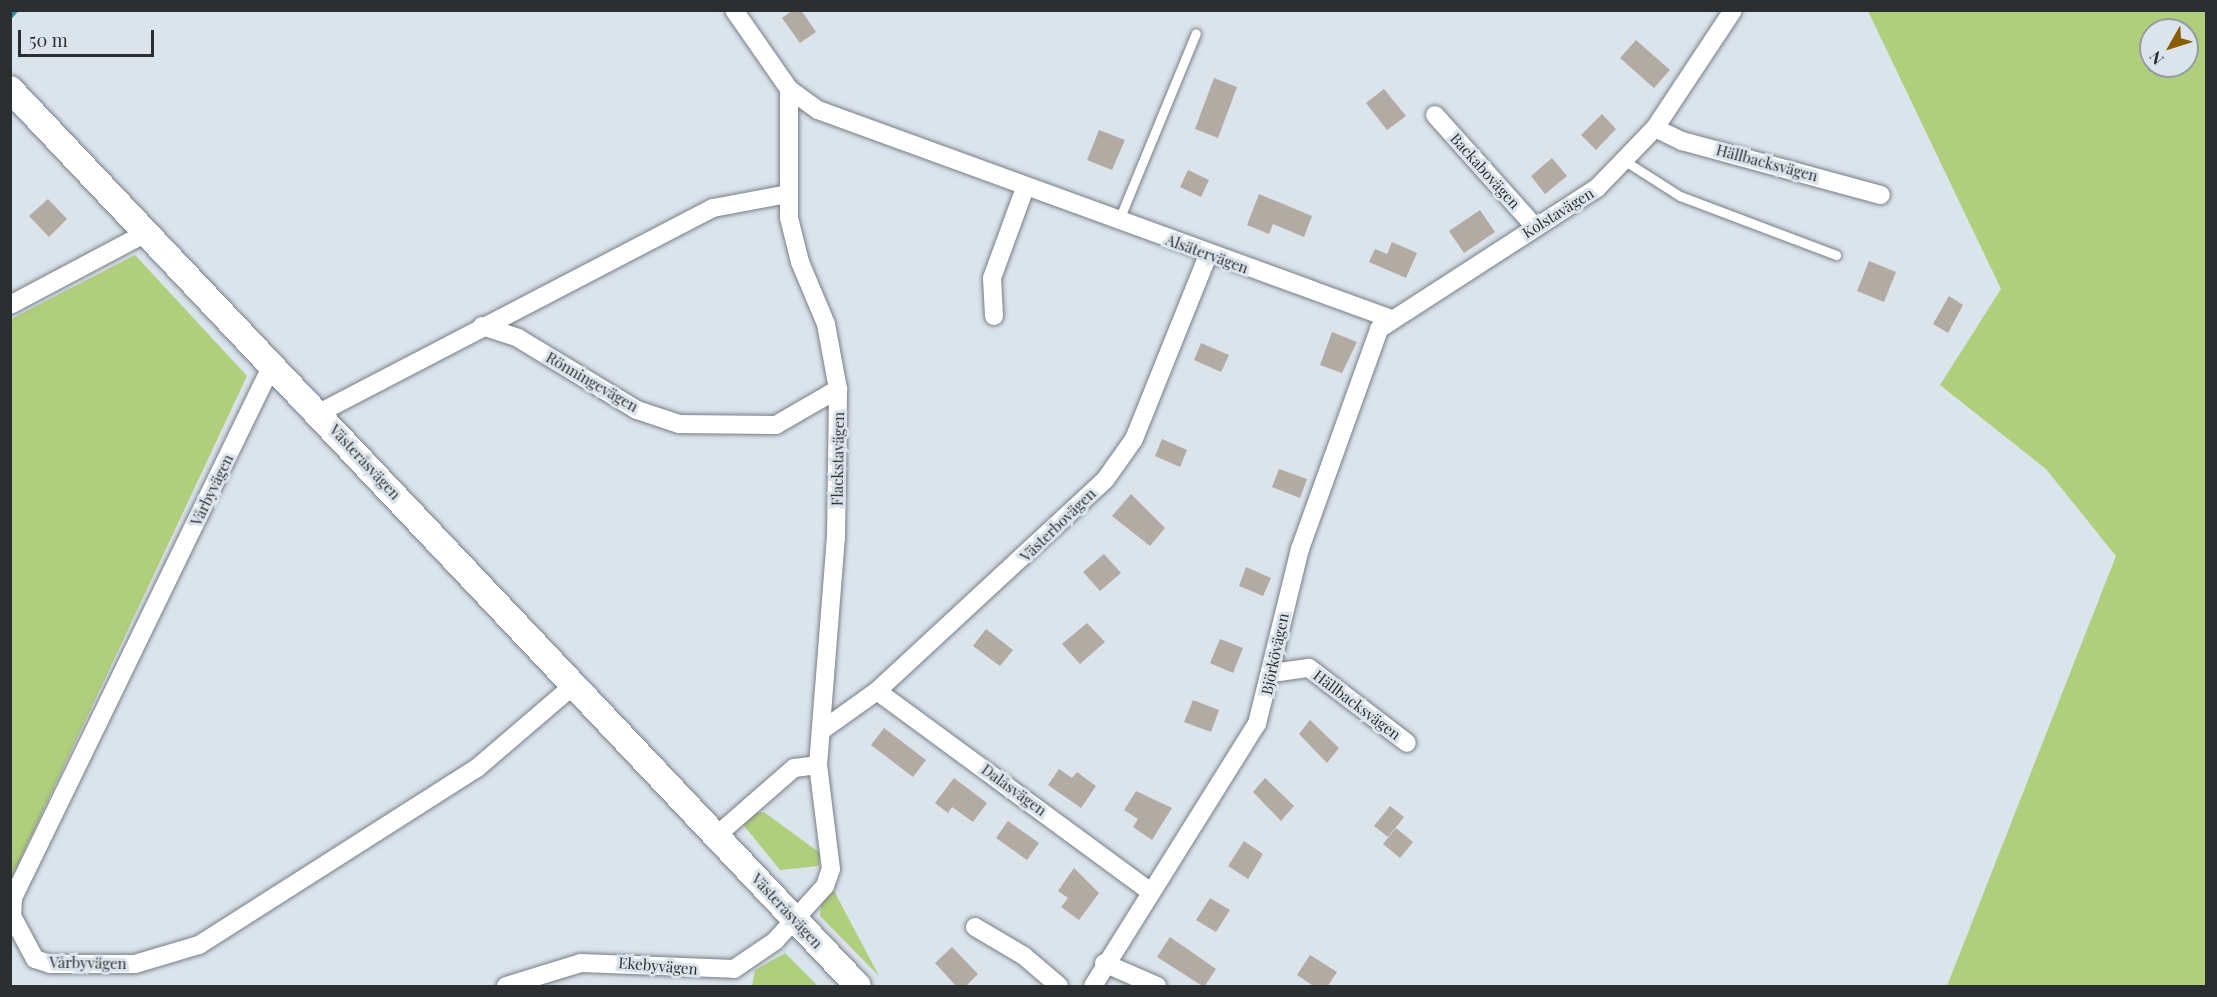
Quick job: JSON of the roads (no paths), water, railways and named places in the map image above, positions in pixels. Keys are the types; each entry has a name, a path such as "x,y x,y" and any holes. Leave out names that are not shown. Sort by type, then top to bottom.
{"street":[{"path":"734,10 789,89"},
{"name":"Kolstavägen","path":"1389,318 1597,188 1655,128 1733,10"},
{"name":"Västeråsvägen","path":"10,89 319,413 858,987"},
{"name":"Alsätervägen","path":"789,89 818,110 1208,255 1389,318"},
{"name":"Flackstavägen","path":"789,89 788,194 792,237 826,324 838,389 837,538 818,765 831,869 825,885 794,918"},
{"name":"Backabovägen","path":"1435,115 1535,227"},
{"name":"Hällbacksvägen","path":"1655,128 1683,141 1881,195"},
{"path":"994,316 992,278 1025,188"},
{"path":"319,413 482,326 713,208 788,194"},
{"path":"10,305 148,232"},
{"name":"Västerbovägen","path":"821,731 877,691 1106,480 1134,439 1208,255"},
{"name":"Björkövägen","path":"1092,987 1104,963 1149,891 1257,724 1272,672 1300,549 1379,329 1389,318"},
{"name":"Rönningevägen","path":"482,326 518,338 637,410 679,424 768,427 838,389"},
{"name":"Vårbyvägen","path":"272,364 13,898 12,916 27,950 50,964 135,964 199,945 469,774 574,685"},
{"name":"Hällbacksvägen","path":"1272,672 1309,668 1407,743"},
{"name":"Dalåsvägen","path":"877,691 1149,891"},
{"path":"716,836 794,768 818,765"},
{"name":"Ekebyvägen","path":"506,987 581,963 734,969 775,940 794,918"},
{"path":"975,927 1024,956 1059,987"},
{"path":"1104,963 1157,987"}],"lane":[{"path":"1118,222 1196,33"},
{"path":"1625,161 1680,196 1836,255"}],"waterway":[{"path":"10,16 15,10"}]}
